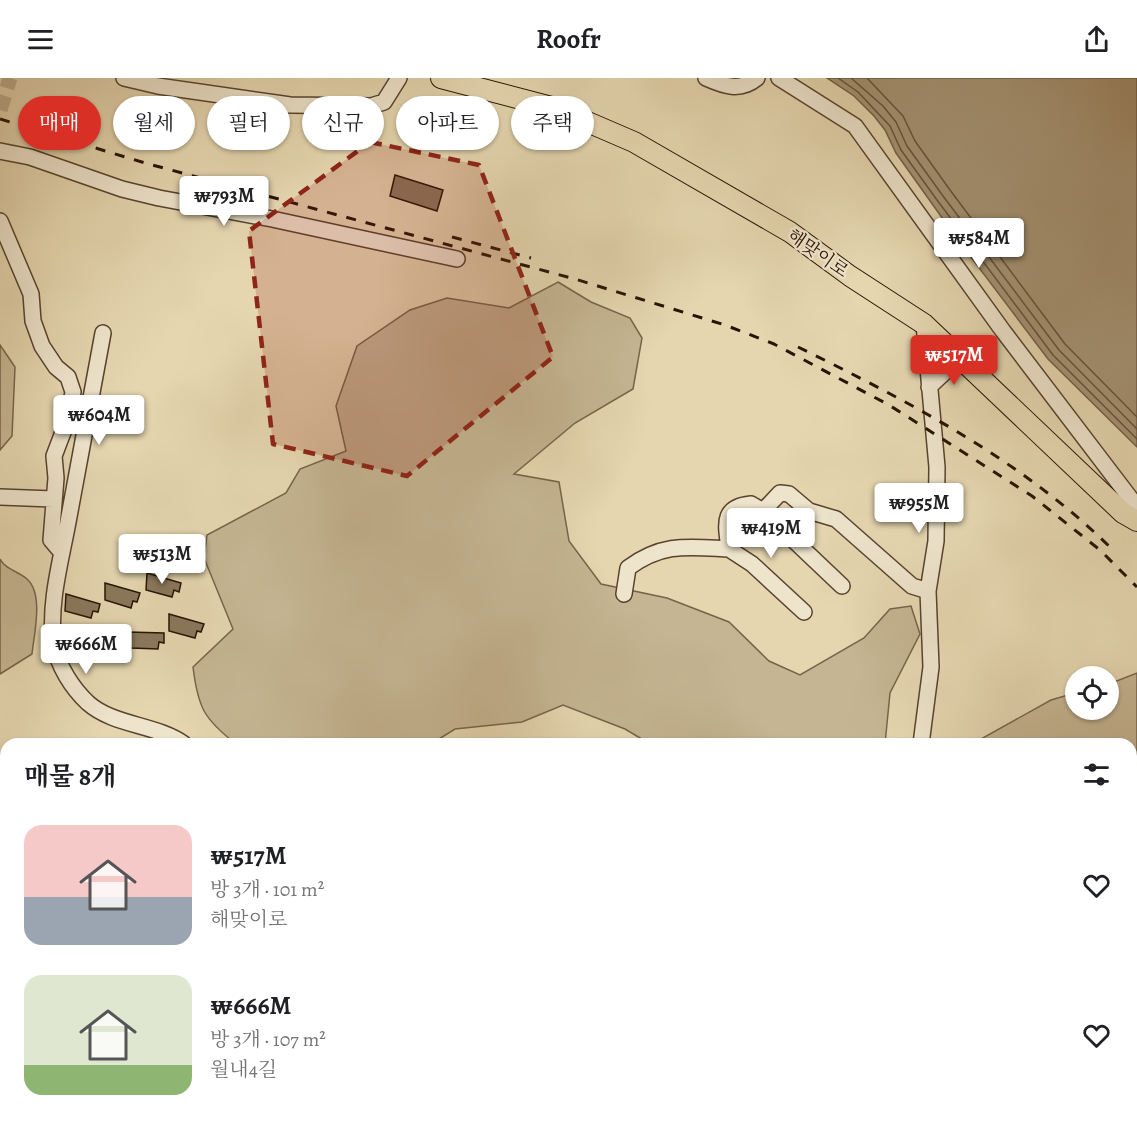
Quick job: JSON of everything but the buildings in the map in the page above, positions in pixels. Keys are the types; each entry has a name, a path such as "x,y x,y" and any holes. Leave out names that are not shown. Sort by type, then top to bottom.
{"main road":[{"name":"해맞이로","path":"441,78 555,108 634,142 790,232 850,276 924,324 1123,513 1137,521"}],"street":[{"path":"124,78 158,86 290,105 371,106 384,102 399,78"},
{"path":"706,78 728,87 748,86 757,78"},
{"path":"779,78 855,126 1004,331 1137,507"},
{"path":"0,151 30,157 122,189 159,198 272,219 457,260"},
{"path":"0,221 31,294 33,321 42,346 56,367 68,377 73,392 68,419 54,456 56,478 51,540 62,553"},
{"path":"922,738 931,667 928,591 936,541 937,478 924,324"},
{"path":"103,333 62,553 52,625 55,646 64,673 89,704 103,712 173,738"},
{"path":"929,387 947,370 966,363"},
{"path":"763,511 780,493 789,494 809,511 836,519 912,586 928,591"},
{"path":"0,497 53,499"},
{"path":"729,549 727,517 730,511 737,506 752,504 763,511 842,586"},
{"path":"624,594 628,568 642,558 680,545 729,549 752,564 804,612"}],"highlighted area":[{"path":"370,142 479,165 553,357 407,476 273,444 249,231"}],"shaded area":[{"path":"558,282 591,302 630,318 642,338 633,389 575,423 514,474 559,482 569,541 601,584 667,598 729,622 769,661 800,675 864,638 890,609 911,606 920,634 890,693 886,738 640,738 625,729 563,705 522,722 455,729 441,738 229,738 216,727 200,703 193,667 233,629 204,558 207,535 286,493 300,469 346,451 336,406 357,346 410,310 447,298 509,308"},
{"path":"0,345 15,367 12,436 0,450"},
{"path":"0,559 5,566 24,576 32,586 37,604 37,615 32,654 0,674"},
{"path":"1137,673 1137,738 983,738 1051,700 1065,696 1065,720 1119,720 1119,680"}],"water":[{"path":"827,78 1137,78 1137,447 1048,359 955,236 896,153 885,130 874,116 854,96"}],"tunnel":[{"path":"0,110 10,78"}],"railway":[{"path":"0,119 145,163 575,279 725,325 774,344 889,405 1032,496 1100,550 1137,587"},
{"path":"452,237 531,258"},
{"path":"798,347 924,412 965,436 1043,489 1114,551"}]}
